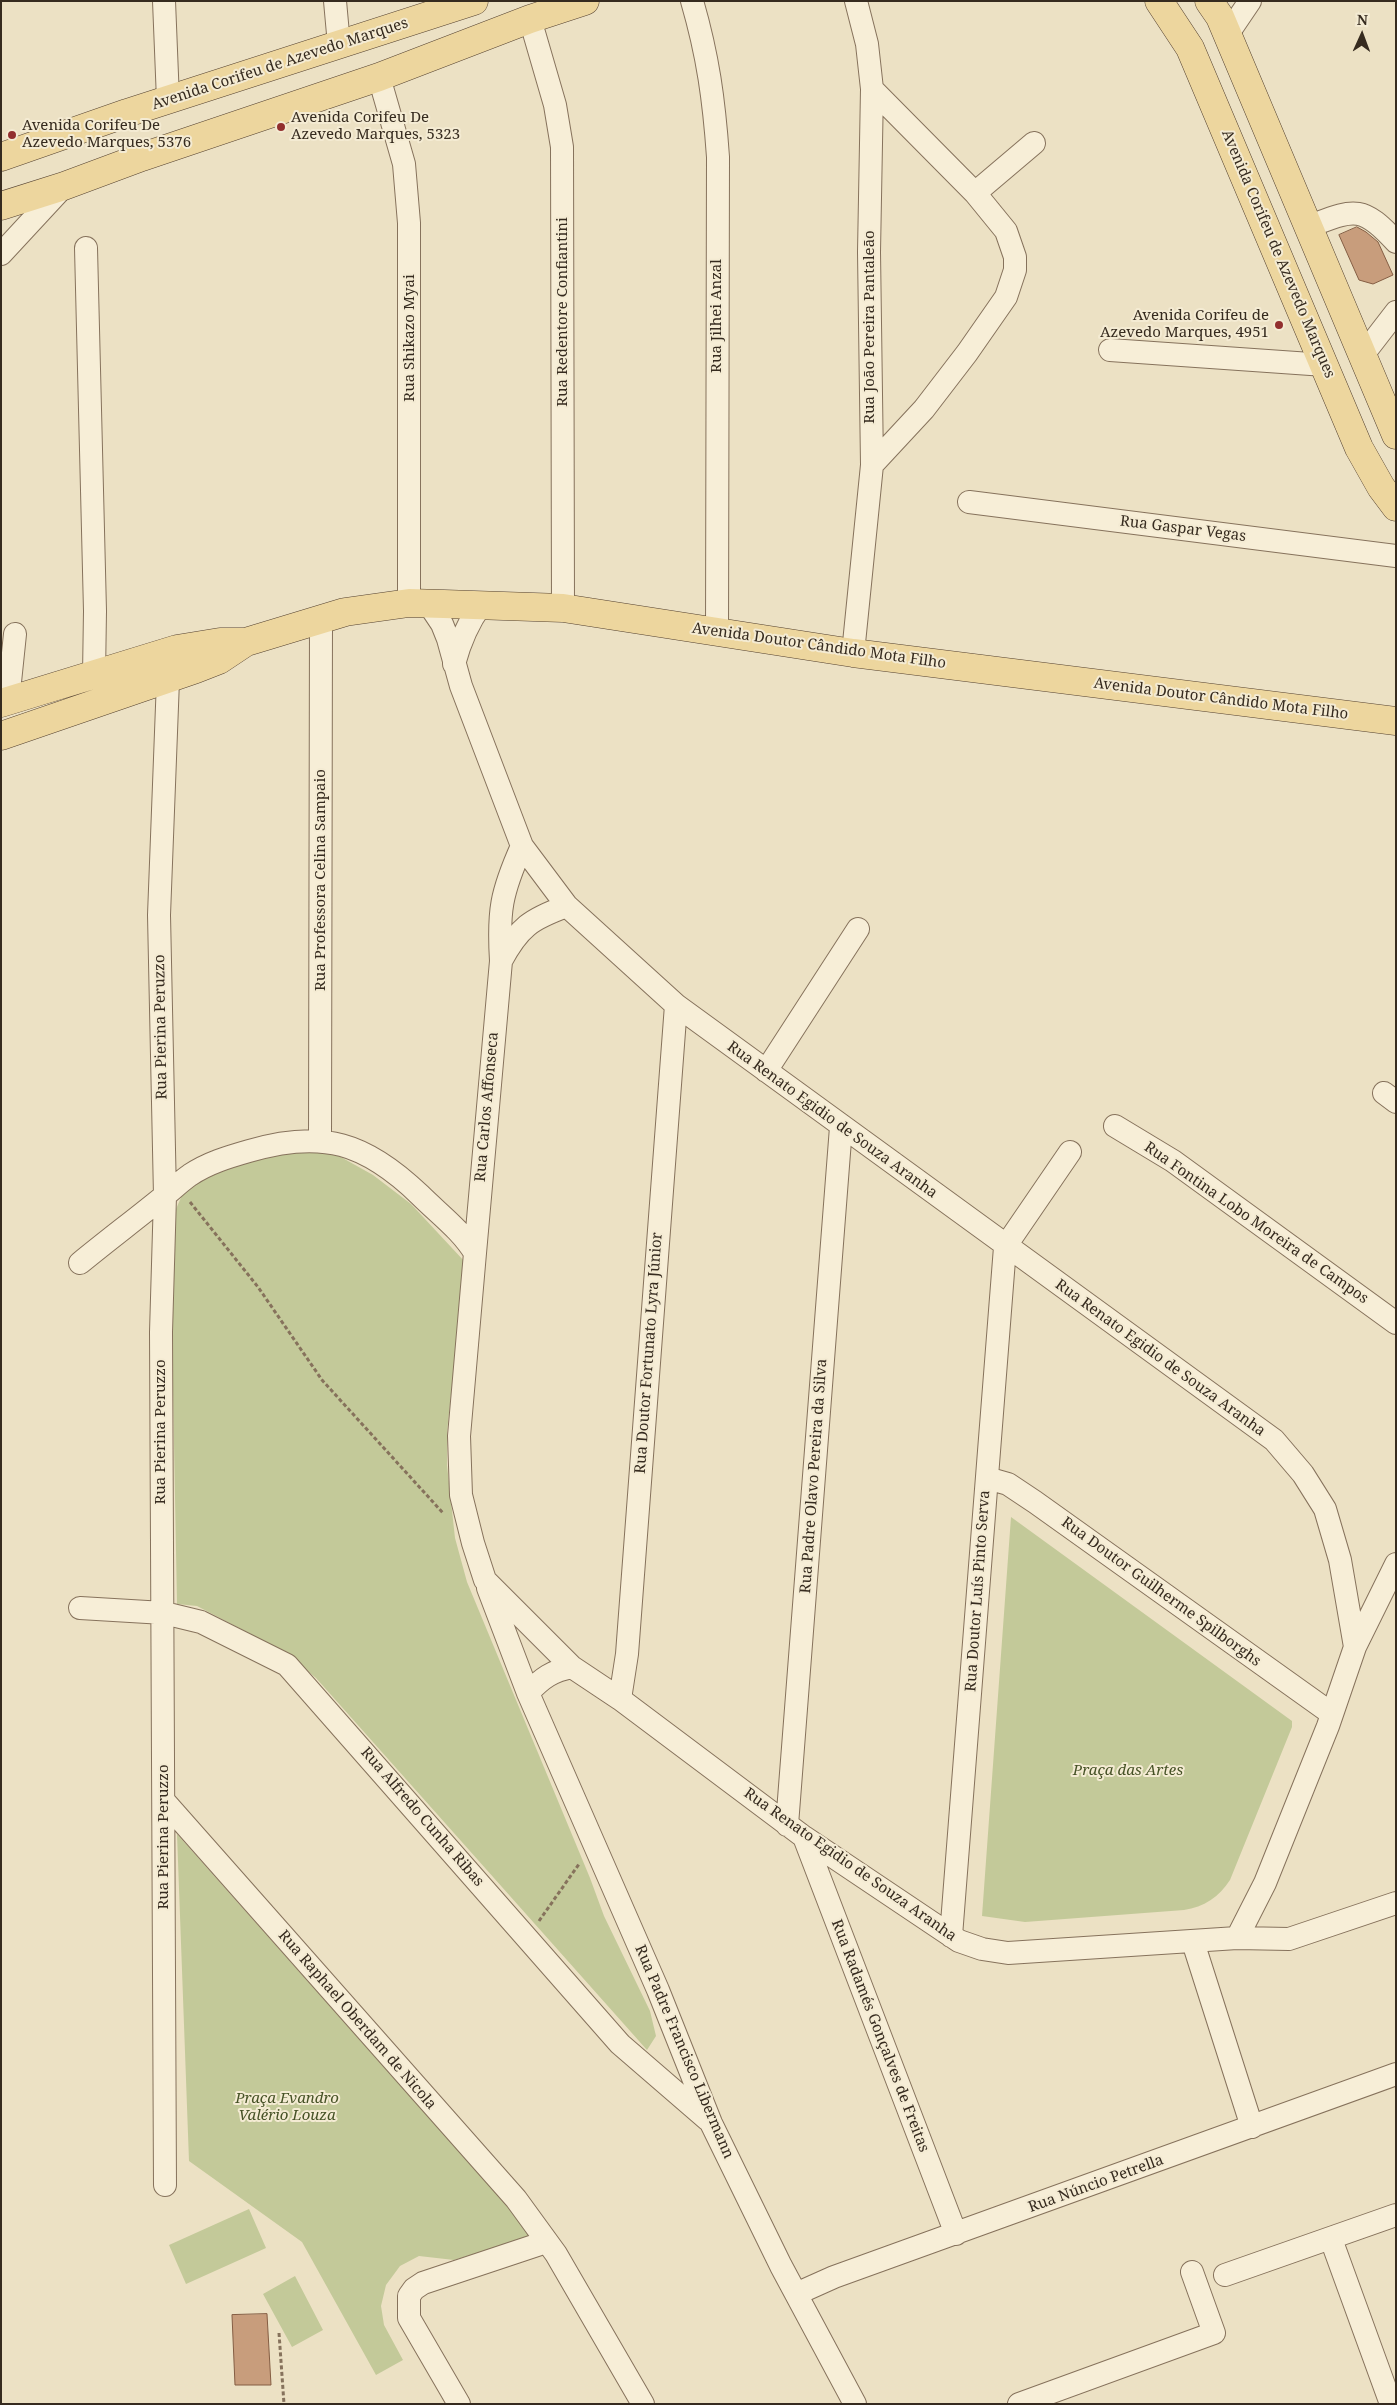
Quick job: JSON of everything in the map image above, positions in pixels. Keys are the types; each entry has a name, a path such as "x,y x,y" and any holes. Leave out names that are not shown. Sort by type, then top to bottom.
{"main road":[{"name":"Avenida Corifeu de Azevedo Marques","path":"1,156 474,1"},
{"path":"1,206 64,186 142,157 379,76 530,19 586,1"},
{"name":"Avenida Corifeu de Azevedo Marques","path":"1159,1 1190,48 1359,448 1381,487 1396,507"},
{"path":"1209,1 1220,18 1228,36 1396,435"},
{"name":"Avenida Doutor Cândido Mota Filho","path":"1,736 168,680 219,660 246,642 344,612 419,603 563,608 853,653 1396,721"},
{"name":"Avenida Doutor Cândido Mota Filho","path":"4,702 185,647 220,642 246,642"}],"street":[{"path":"164,1 168,100"},
{"path":"335,1 340,45"},
{"name":"Rua Jilhei Anzal","path":"692,1 706,50 718,157 717,633"},
{"name":"Rua João Pereira Pantaleão","path":"853,653 872,465 869,252 872,89 867,44 856,1"},
{"path":"1228,36 1250,1"},
{"name":"Rua Redentore Confiantini","path":"530,19 555,105 562,147 563,608"},
{"name":"Rua Shikazo Myai","path":"379,76 404,164 409,223 419,603"},
{"path":"872,89 975,193 1006,230 1011,242 1015,270 1013,283 1006,297 967,353 924,409 872,465"},
{"path":"975,193 1034,143"},
{"path":"1,254 64,186"},
{"path":"1308,227 1336,217 1360,213 1372,218 1396,242"},
{"path":"86,248 95,611 94,676"},
{"path":"1362,356 1396,312"},
{"path":"1110,350 1325,365"},
{"name":"Rua Gaspar Vegas","path":"969,502 1396,556"},
{"name":"Rua Renato Egidio de Souza Aranha","path":"419,603 442,624 448,639 454,665 522,846 567,906 676,1006 1005,1247 1274,1440 1303,1474 1325,1509 1340,1560 1356,1647"},
{"path":"454,665 464,633 481,605"},
{"name":"Rua Professora Celina Sampaio","path":"320,1140 321,619"},
{"path":"4,702 15,634"},
{"name":"Rua Pierina Peruzzo","path":"165,2185 164,1613 162,1574 161,1332 172,1190 159,915 168,680"},
{"name":"Rua Carlos Affonseca","path":"475,1253 500,961 499,916 503,891 522,846"},
{"name":"Rua Carlos Affonseca","path":"500,961 512,939 529,922 567,906"},
{"path":"766,1071 858,930"},
{"name":"Rua Doutor Fortunato Lyra Júnior","path":"620,1700 627,1654 676,1006"},
{"name":"Rua Fontina Lobo Moreira de Campos","path":"1115,1126 1173,1161 1396,1323"},
{"name":"Rua Padre Olavo Pereira da Silva","path":"795,1831 841,1127"},
{"path":"80,1263 172,1190 208,1165 230,1156 293,1141 320,1140 350,1146 374,1157 400,1176 456,1229 475,1253"},
{"path":"1005,1247 1070,1152"},
{"name":"Rua Doutor Luís Pinto Serva","path":"951,1936 1005,1247"},
{"name":"Rua Renato Egidio de Souza Aranha","path":"475,1253 459,1436 461,1495 485,1580 572,1667 620,1700 795,1831 959,1941 982,1949 1008,1953 1237,1938 1289,1939 1396,1903"},
{"name":"Rua Doutor Guilherme Spilborghs","path":"987,1478 1008,1484 1332,1714"},
{"path":"1237,1938 1265,1883 1332,1714 1356,1647 1396,1564"},
{"name":"Rua Padre Francisco Libermann","path":"485,1580 528,1693 658,1990 711,2123 796,2294 855,2404"},
{"name":"Rua Alfredo Cunha Ribas","path":"80,1608 164,1613 201,1622 287,1665 620,2044 711,2123"},
{"path":"518,1667 537,1654 553,1650"},
{"path":"528,1693 543,1677 556,1670 572,1667"},
{"name":"Rua Raphael Oberdam de Nicola","path":"164,1801 516,2199 556,2254 643,2404"},
{"name":"Rua Radamés Gonçalves de Freitas","path":"795,1831 956,2234"},
{"path":"1193,1942 1252,2127"},
{"name":"Rua Núncio Petrella","path":"796,2294 834,2278 1396,2074"},
{"path":"1225,2275 1396,2215"},
{"path":"1331,2239 1391,2404"},
{"path":"459,2404 409,2318 409,2296 414,2289 423,2283 546,2242"},
{"path":"1019,2404 1214,2333 1192,2272"}],"path":[{"path":"172,1190 183,1194 258,1287 322,1380 445,1515"},
{"path":"536,1926 582,1860 586,1868"},
{"path":"280,2333 284,2404"}],"green space":[{"path":"301,1149 339,1156 373,1175 411,1204 465,1262 447,1432 447,1465 455,1538 467,1582 604,1916 650,2011 656,2036 647,2050 316,1678 290,1656 262,1640 197,1606 177,1604 171,1282 176,1209 183,1193 213,1172"},
{"name":"Praça das Artes","path":"1011,1517 1292,1721 1292,1727 1230,1880 1216,1896 1204,1904 1184,1910 1025,1922 982,1916"},
{"name":"Praça Evandro Valério Louza","path":"177,1834 534,2236 454,2260 419,2256 400,2266 386,2285 381,2306 384,2325 403,2360 376,2375 302,2242 189,2161"},
{"path":"249,2209 266,2248 186,2284 169,2245"},
{"path":"295,2276 323,2330 292,2347 263,2294"}],"building":[{"path":"1357,227 1378,242 1393,275 1373,284 1359,280 1339,235"},
{"path":"267,2314 271,2385 235,2385 232,2315"}],"place":[{"name":"Avenida Corifeu De Azevedo Marques, 5323","path":"281,127"},
{"name":"Avenida Corifeu De Azevedo Marques, 5376","path":"12,135"},
{"name":"Avenida Corifeu de Azevedo Marques, 4951","path":"1279,325"}]}
